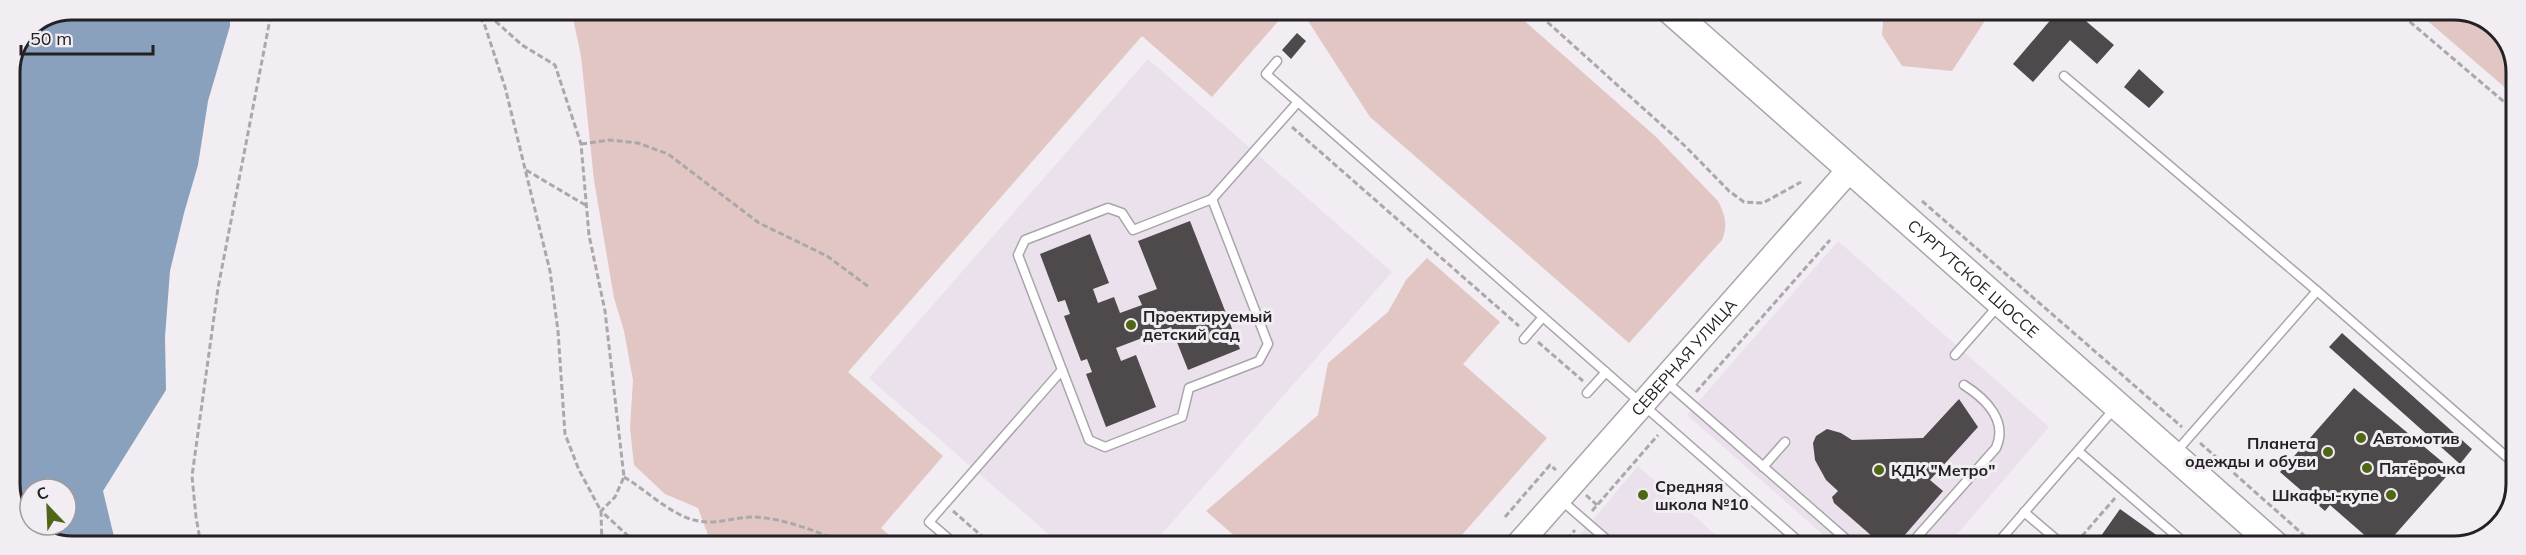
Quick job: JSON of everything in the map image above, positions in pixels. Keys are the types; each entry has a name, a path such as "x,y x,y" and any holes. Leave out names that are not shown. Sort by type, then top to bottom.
{"main road":[{"name":"СУРГУТСКОЕ ШОССЕ","path":"1681,20 2117,405 2182,445 2267,536"}],"street":[{"name":"СЕВЕРНАЯ УЛИЦА","path":"1526,536 1850,170"}],"lane":[{"path":"1277,62 1266,74 1793,536"},
{"path":"2064,76 2317,291 2506,456"},
{"path":"1212,199 1268,344 1259,362 1189,388 1182,417 1105,447 1089,440 1018,255 1025,240 1108,208 1122,213 1134,230 1212,199 1298,102"},
{"path":"2182,445 2317,291"},
{"path":"1955,355 2000,303"},
{"path":"1526,336 1544,317"},
{"path":"945,536 929,522 1062,370"},
{"path":"1589,391 1606,372"},
{"path":"1664,380 1842,536"},
{"path":"1918,536 1996,448 2000,439 2001,429 1987,403 1964,385"},
{"path":"2004,536 2117,405"},
{"path":"1763,467 1785,442"},
{"path":"2078,452 2176,536"},
{"path":"1558,498 1602,536"},
{"path":"2024,512 2052,536"}],"path":[{"path":"199,536 195,517 192,476 224,255 270,20"},
{"path":"481,20 505,87 550,271 558,331 565,434 579,470 600,512 628,536"},
{"path":"494,20 522,45 555,65 581,144 589,235 605,311 624,477 615,497 600,512 601,536"},
{"path":"1545,20 1685,146 1729,192 1744,202 1762,203 1801,182"},
{"path":"2408,20 2506,104"},
{"path":"1284,118 1589,391"},
{"path":"581,144 610,140 638,143 668,154 759,223 827,256 868,287"},
{"path":"525,169 587,206"},
{"path":"1920,199 2182,445 2303,536"},
{"path":"624,477 646,490 673,512 694,521 713,523 752,517 812,530 827,536"},
{"path":"2083,536 2123,490"},
{"path":"945,504 982,536"}],"shaded area":[{"path":"573,20 1279,20 1212,97 1142,36 848,372 943,456 881,528 890,536 709,536 698,508 665,494 634,465 630,428 633,380 624,331 614,298 594,180 581,56"},
{"path":"1307,20 1523,20 1655,136 1718,201 1725,220 1722,240 1629,343 1370,117"},
{"path":"1883,20 1985,20 1952,71 1902,66 1882,35"},
{"path":"2427,20 2465,20 2489,32 2503,51 2506,61 2506,88"},
{"name":"Проектируемый детский сад","path":"1148,59 1392,272 1160,536 1051,536 869,378"},
{"path":"1838,241 2049,427 1956,536 1825,536 1687,415"},
{"path":"1427,258 1500,322 1463,364 1547,438 1461,536 1235,536 1206,511 1318,415 1328,363 1388,312 1406,280"},
{"name":"Средняя школа №10","path":"1638,466 1717,536 1579,536"}],"water":[{"path":"61,20 230,20 208,101 198,165 170,271 165,337 166,390 103,491 114,536 78,536 78,477 20,477 20,61 28,42 42,28"}],"building":[{"path":"2050,20 2085,20 2114,45 2097,64 2070,40 2033,82 2013,64"},
{"path":"1297,33 1306,41 1291,59 1282,50"},
{"path":"2139,69 2164,92 2149,108 2124,87"},
{"path":"1190,221 1240,349 1188,370 1171,327 1116,348 1121,361 1136,355 1156,407 1106,427 1086,374 1092,372 1087,359 1081,361 1064,316 1070,314 1065,300 1058,302 1040,254 1090,234 1109,283 1093,289 1098,303 1114,297 1120,313 1142,305 1138,296 1157,289 1138,241"},
{"path":"2342,333 2472,449 2460,464 2329,347"},
{"path":"2354,388 2452,470 2394,536 2366,536 2330,505 2325,511 2280,472"},
{"name":"КДК \"Метро\"","path":"1959,399 1978,427 1930,480 1943,491 1904,536 1872,536 1834,503 1832,497 1838,491 1826,480 1815,460 1813,443 1816,436 1827,429 1841,433 1852,440 1923,438"},
{"path":"2120,509 2158,536 2101,536"}],"place":[{"name":"Проектируемый детский сад","path":"1131,325"},
{"name":"Автомотив","path":"2361,438"},
{"name":"Планета одежды и обуви","path":"2328,452"},
{"name":"Пятёрочка","path":"2367,468"},
{"name":"КДК \"Метро\"","path":"1879,470"},
{"name":"Средняя школа №10","path":"1643,495"},
{"name":"Шкафы-купе","path":"2391,495"}]}
